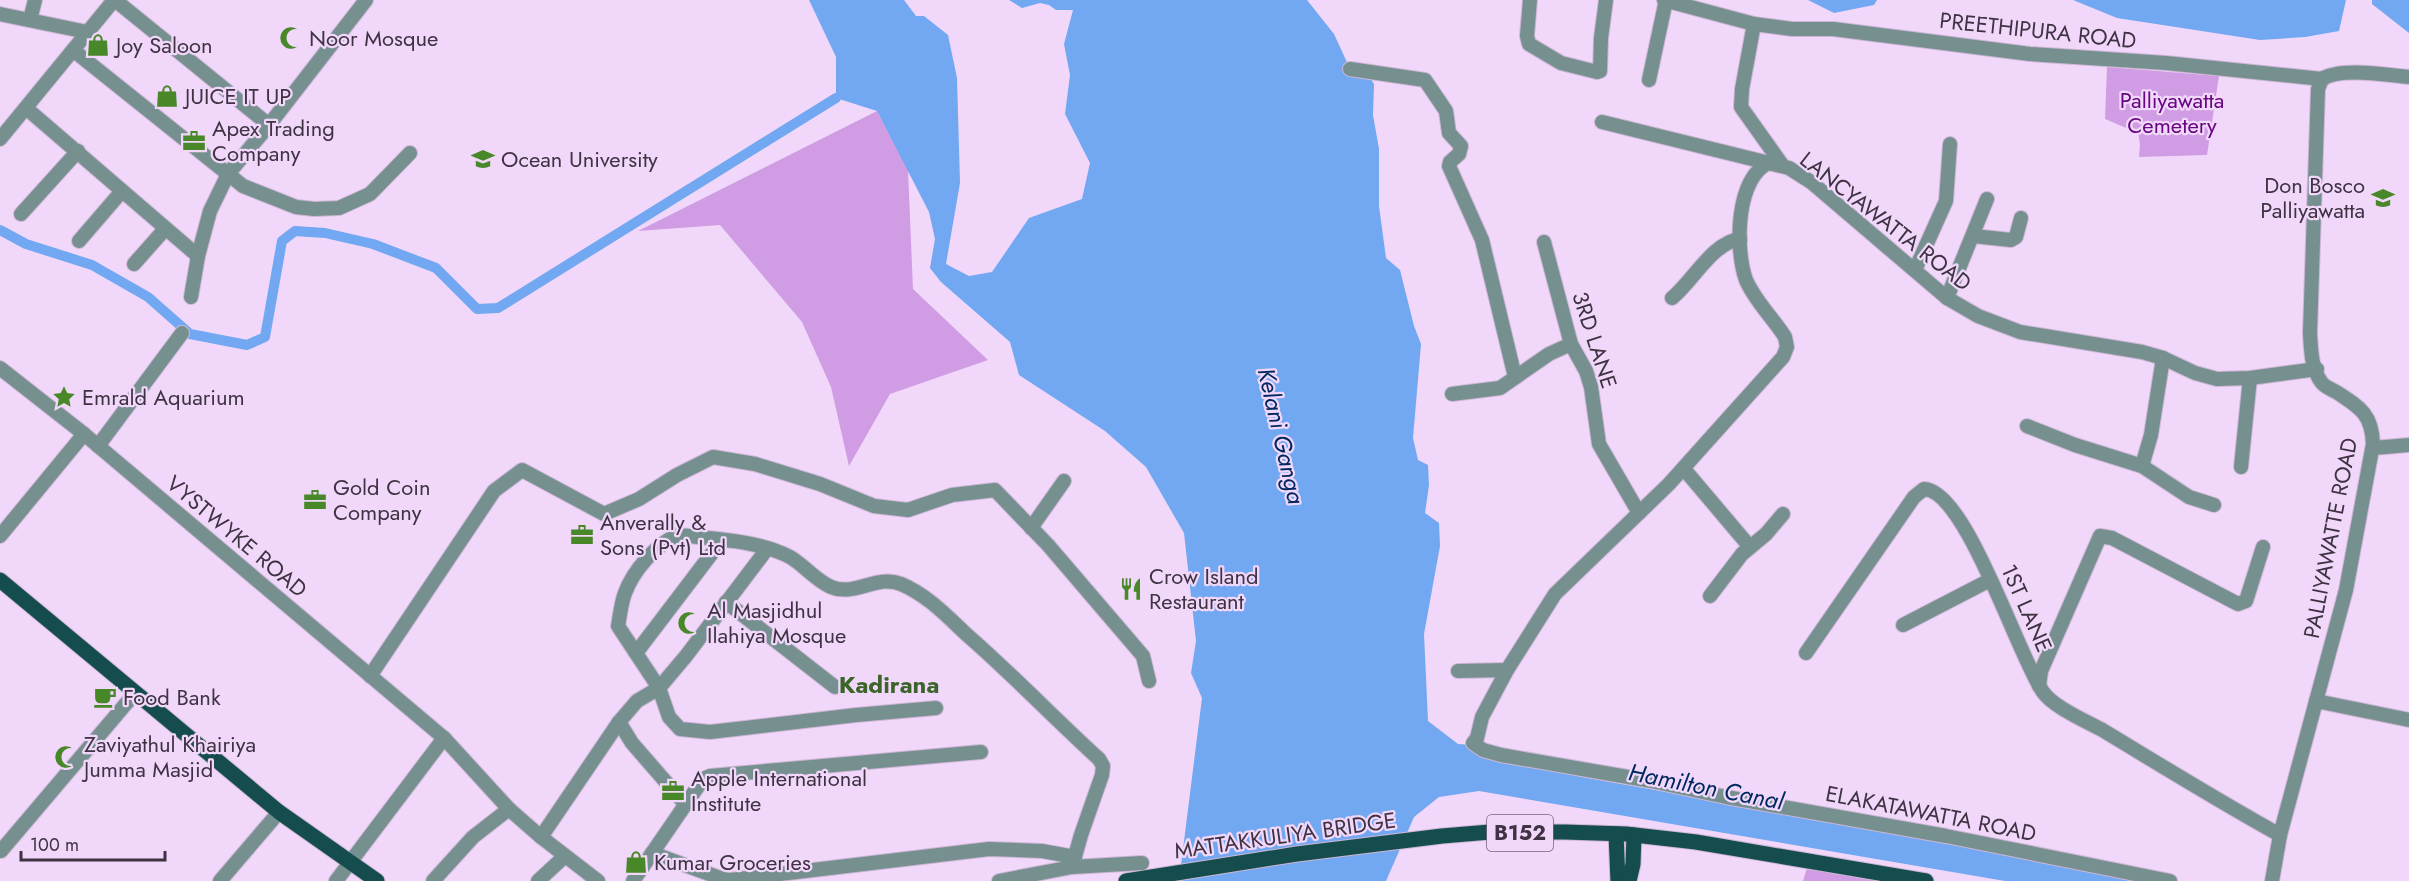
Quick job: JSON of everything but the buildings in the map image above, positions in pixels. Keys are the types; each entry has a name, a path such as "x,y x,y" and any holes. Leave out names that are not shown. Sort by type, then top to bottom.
{"main road":[{"path":"0,580 279,812 377,881"},
{"name":"MATTAKKULIYA BRIDGE","path":"1126,881 1297,854 1415,839 1490,832 1616,834"},
{"path":"1616,834 1618,881"},
{"name":"B152","path":"1616,834 1696,842 1926,881"},
{"path":"1629,881 1633,864 1634,835"}],"street":[{"path":"30,20 35,0"},
{"path":"0,138 114,0 269,125"},
{"path":"191,297 198,256 210,211 228,174 366,0"},
{"path":"1530,0 1527,36 1529,44 1562,63 1597,72 1600,71 1601,66 1601,38 1606,0"},
{"path":"1649,80 1665,0"},
{"name":"PREETHIPURA ROAD","path":"1665,0 1754,24 1792,29 1833,28 2030,54 2166,63 2322,80 2330,75 2343,73 2409,77"},
{"path":"0,14 87,32"},
{"path":"1458,671 1507,670 1556,594 1683,469 1786,352 1785,338 1747,281 1740,239 1747,189 1756,171 1762,165 1777,164 1741,107 1754,24"},
{"path":"73,50 243,186 296,207 339,208 370,194 410,153"},
{"path":"1350,69 1425,81 1446,111 1447,128 1461,146 1459,154 1449,166 1482,240 1515,377"},
{"name":"PALLIYAWATTE ROAD","path":"2272,881 2280,835 2346,590 2373,448 2372,429 2367,416 2351,402 2322,383 2312,360 2310,333 2319,89 2322,80"},
{"path":"26,108 78,151 165,230 198,256"},
{"name":"LANCYAWATTA ROAD","path":"1602,122 1777,164 1811,182 1947,298 1978,316 2031,335 2097,343 2163,358 2195,373 2217,379 2250,378 2317,369"},
{"path":"1915,270 1946,201 1950,144"},
{"path":"21,214 78,151"},
{"path":"79,241 122,191"},
{"path":"1947,298 1987,199"},
{"path":"1973,236 2011,240 2016,237 2021,218"},
{"path":"134,264 165,230"},
{"path":"1672,298 1720,248 1730,241 1740,239"},
{"name":"3RD LANE","path":"1544,242 1571,344 1586,371 1591,387 1599,444 1639,513"},
{"path":"98,446 182,333"},
{"path":"1452,394 1493,390 1549,354 1571,344"},
{"path":"2142,466 2151,435 2163,358"},
{"name":"VYSTWYKE ROAD","path":"0,368 84,434 444,738 509,809 597,881"},
{"path":"2241,467 2250,378"},
{"path":"2027,426 2075,445 2142,466 2188,497 2214,505"},
{"path":"0,536 84,434"},
{"path":"2373,448 2409,445"},
{"path":"370,676 494,491 522,470 604,514 639,499 677,475 713,457 755,464 820,484 874,506 908,510 952,495 995,490 1143,656 1149,681"},
{"path":"1683,469 1750,547"},
{"path":"1031,528 1064,481"},
{"name":"1ST LANE","path":"1806,653 1914,497 1924,489 1935,491 1954,509 1982,559 2039,686 2046,696 2209,795 2280,835"},
{"path":"1710,596 1750,547 1766,534 1783,514"},
{"path":"936,708 703,732 680,729 669,717 659,688 618,626 624,594 635,574 652,554 670,538 678,535 722,540 767,549 790,557 829,586 841,590 850,590 889,580 921,593 1023,686 1099,759 1103,766 1074,862"},
{"path":"2039,686 2041,671 2100,536 2112,538 2238,604 2246,601 2263,547"},
{"path":"636,654 722,540"},
{"path":"541,837 619,722 638,701 659,688 767,549"},
{"path":"1904,625 1990,580"},
{"path":"726,602 835,687"},
{"name":"ELAKATAWATTA ROAD","path":"1507,670 1482,717 1473,743 1482,750 1946,836 2170,881"},
{"path":"1,851 135,693"},
{"path":"2316,701 2409,720"},
{"path":"619,722 632,743 685,804"},
{"path":"336,881 444,738"},
{"path":"633,881 703,779 710,776 981,752"},
{"path":"433,881 473,837 509,809"},
{"path":"219,881 279,812"},
{"path":"652,853 730,880 989,849 1042,851 1074,862"},
{"path":"538,881 565,856"},
{"path":"999,881 1074,862 1142,863"}],"green space":[{"name":"Palliyawatta Cemetery","path":"2107,67 2219,76 2207,155 2139,157 2138,133 2105,119"},
{"path":"877,111 908,170 913,289 988,360 890,394 849,466 831,387 802,322 720,225 638,231"},
{"path":"1807,868 1885,881 1803,881"}],"water":[{"name":"Kelani Ganga","path":"809,0 904,0 916,16 924,16 948,35 957,78 960,183 946,264 969,276 992,272 1029,218 1082,199 1090,163 1065,114 1070,75 1064,44 1073,10 1056,10 1040,3 1022,8 1009,0 1307,0 1334,34 1350,69 1367,73 1374,84 1373,115 1379,149 1379,206 1386,258 1400,270 1414,326 1421,344 1413,438 1418,460 1428,465 1429,485 1425,513 1439,523 1440,546 1424,634 1428,721 1458,744 1489,746 1577,776 2149,881 2005,881 1479,791 1439,797 1414,817 1386,881 1179,881 1202,698 1191,673 1196,641 1184,533 1146,467 1105,431 1019,375 1010,342 941,282 930,268 935,239 929,212 877,111 836,98 836,57"},
{"path":"1808,0 1877,0 1874,5 1834,13"},
{"path":"2073,0 2346,0 2339,31 2305,37 2260,40 2117,18"},
{"path":"2372,0 2409,0 2409,33 2372,4"}],"waterway":[{"path":"0,230 26,244 92,265 148,297 190,334 247,345 265,337 282,241 295,231 325,233 373,244 436,268 477,309 498,308 836,98"}],"place":[{"name":"Noor Mosque","path":"291,38"},
{"name":"Joy Saloon","path":"98,45"},
{"name":"JUICE IT UP","path":"167,96"},
{"name":"Apex Trading Company","path":"194,141"},
{"name":"Ocean University","path":"483,159"},
{"name":"Don Bosco Palliyawatta","path":"2383,198"},
{"name":"Emrald Aquarium","path":"64,397"},
{"name":"Gold Coin Company","path":"315,500"},
{"name":"Anverally & Sons (Pvt) Ltd","path":"582,535"},
{"name":"Crow Island Restaurant","path":"1131,589"},
{"name":"Al Masjidhul Ilahiya Mosque","path":"689,623"},
{"name":"Food Bank","path":"105,697"},
{"name":"Zaviyathul Khairiya Jumma Masjid","path":"66,757"},
{"name":"Apple International Institute","path":"673,791"},
{"name":"Kumar Groceries","path":"636,862"}],"district":[{"name":"Kadirana","path":"889,685"}],"water label":[{"name":"Hamilton Canal","path":"1706,787"}]}
